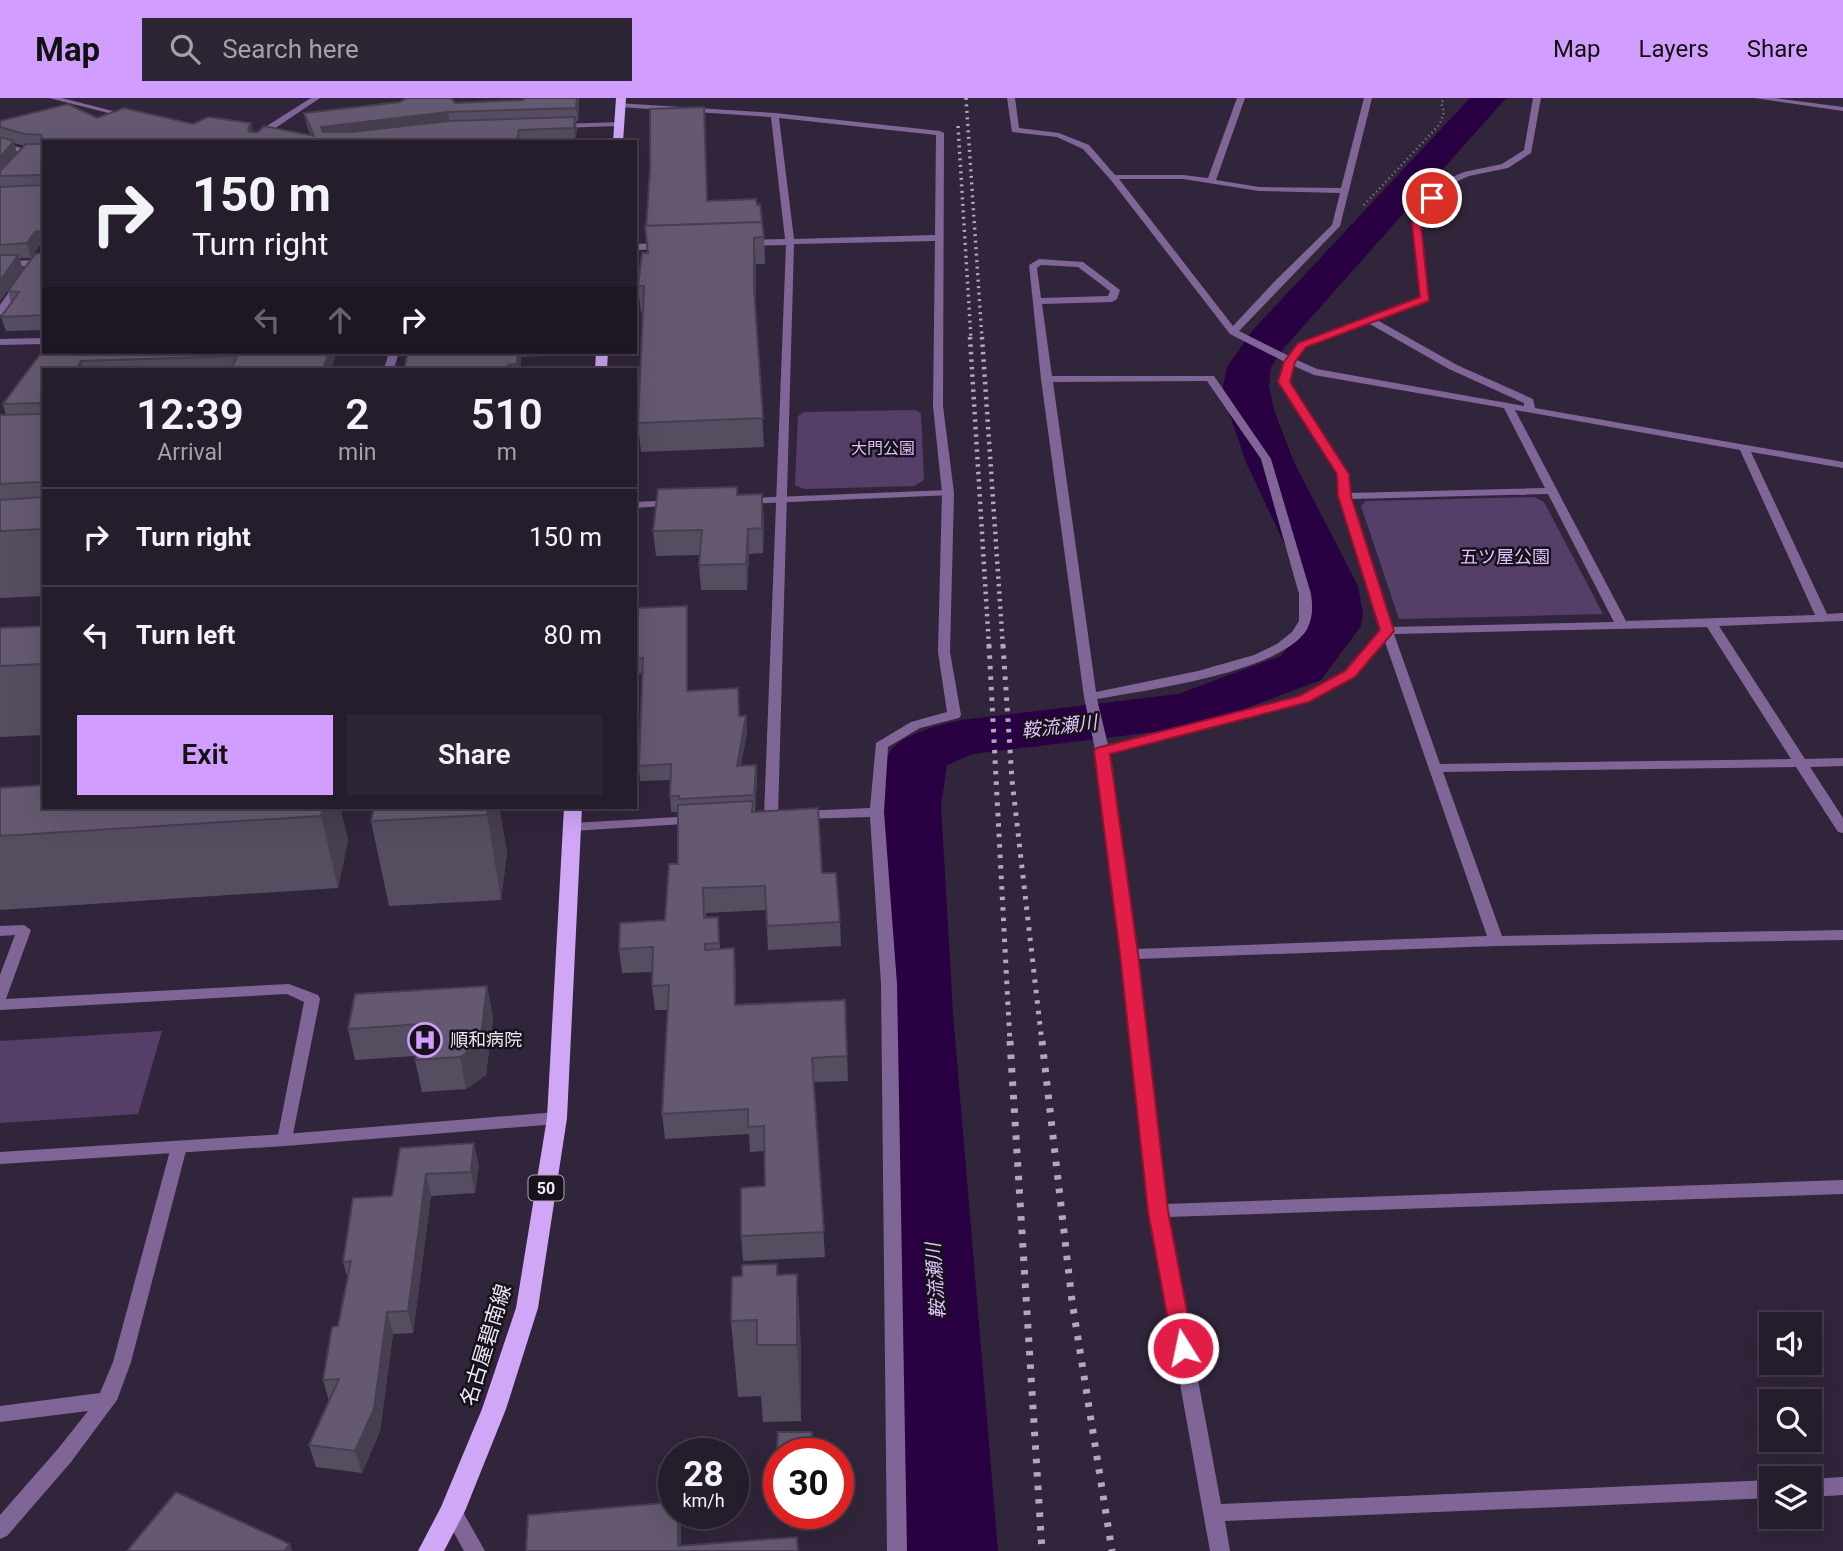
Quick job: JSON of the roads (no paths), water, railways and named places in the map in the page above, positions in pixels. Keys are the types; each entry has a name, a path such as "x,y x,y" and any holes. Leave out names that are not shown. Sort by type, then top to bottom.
{"main road":[{"path":"618,140 620,102"},
{"name":"名古屋碧南線","path":"431,1551 452,1511 494,1409 527,1308 557,1118 572,817"}],"street":[{"path":"53,98 135,117"},
{"path":"258,140 265,131 316,98"},
{"path":"1011,98 1015,130 1059,135 1086,147 1113,177 1236,334 1289,362 1314,372 1843,465"},
{"path":"1211,182 1241,98"},
{"path":"1236,334 1277,284 1336,226 1368,98"},
{"path":"1496,941 1387,631 1344,496 1343,474 1284,382 1289,362 1302,345 1425,298 1416,225 1418,213 1446,183 1467,174 1505,166 1528,152 1537,98"},
{"path":"1758,98 1843,109"},
{"path":"620,102 940,133 938,406 948,493 944,652 954,715 919,722 895,734 881,746 877,812 889,984 897,1551"},
{"path":"775,115 790,242 782,499 765,817 877,812"},
{"path":"554,126 619,124"},
{"path":"252,129 265,131"},
{"path":"0,144 27,152 42,153"},
{"path":"20,160 27,152"},
{"path":"1113,177 1173,177 1259,189 1346,191"},
{"path":"738,244 938,238"},
{"path":"637,247 674,246"},
{"path":"1036,301 1112,299 1115,290 1080,264 1039,262 1032,267 1036,301 1046,379 1091,700 1102,750 1129,954 1158,1211 1220,1551"},
{"path":"0,264 39,263"},
{"path":"0,312 39,263"},
{"path":"1370,320 1453,368 1529,401 1530,410"},
{"path":"0,342 42,341"},
{"path":"1046,379 1210,379 1266,459 1305,594 1307,616 1296,635 1275,651 1247,662 1091,700"},
{"path":"1508,407 1622,625"},
{"path":"1743,446 1822,617"},
{"path":"1344,496 1550,491"},
{"path":"729,501 948,493"},
{"path":"637,505 689,503"},
{"path":"1102,750 1304,699 1350,674 1387,631 1843,617"},
{"path":"1711,623 1843,829"},
{"path":"1435,768 1843,762"},
{"path":"572,817 705,820"},
{"path":"0,931 24,930 0,996"},
{"path":"1129,954 1496,941 1843,935"},
{"path":"0,1005 289,989 312,999 285,1140"},
{"path":"0,1158 285,1140 557,1118"},
{"path":"0,1530 64,1456 107,1400 122,1362 179,1147"},
{"path":"1158,1211 1843,1187"},
{"path":"0,1414 107,1400"},
{"path":"1822,1487 1843,1486"},
{"path":"1213,1513 1759,1490"},
{"path":"452,1511 475,1551"}],"waterway":[{"name":"鞍流瀬川","path":"952,1551 918,1013 910,806 918,755 961,738 1188,710 1301,668 1333,626 1336,614 1331,586 1270,462 1251,410 1246,386 1249,367 1267,340 1489,98"}],"railway":[{"path":"966,98 982,339"},
{"path":"958,126 971,339"},
{"path":"970,337 989,647"},
{"path":"982,337 1003,647"},
{"path":"989,645 1010,1043"},
{"path":"1003,645 1012,780 1042,1043"},
{"path":"1010,1041 1042,1551"},
{"path":"1042,1041 1072,1301 1112,1551"}],"place":[{"name":"順和病院","path":"425,1040"}],"park label":[{"name":"大門公園","path":"883,448"},
{"name":"五ツ屋公園","path":"1505,557"}]}
